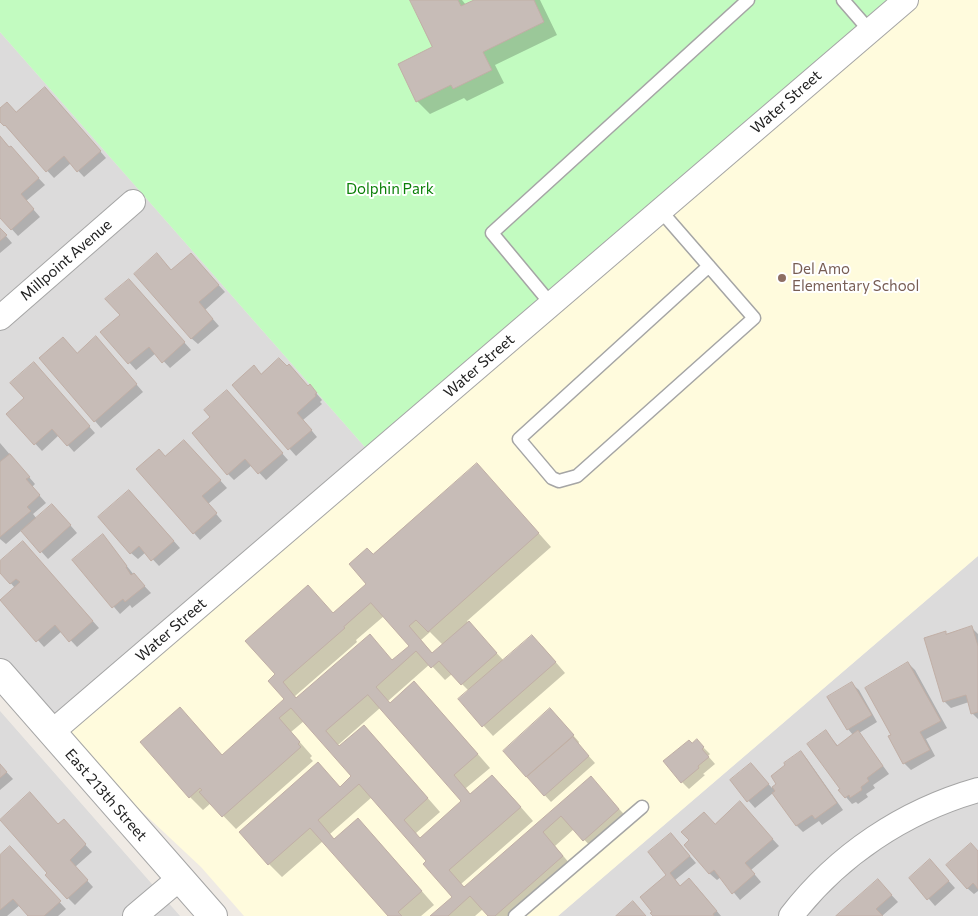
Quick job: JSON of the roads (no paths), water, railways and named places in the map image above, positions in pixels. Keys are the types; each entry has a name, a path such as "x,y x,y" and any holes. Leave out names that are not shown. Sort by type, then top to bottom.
{"street":[{"name":"Water Street","path":"52,732 906,0"},
{"name":"Millpoint Avenue","path":"0,318 133,202"},
{"name":"East 213th Street","path":"0,673 213,916"},
{"path":"791,916 829,875 857,850 888,828 922,810 978,790"},
{"path":"135,916 180,878"}],"lane":[{"path":"551,304 492,233 748,0"},
{"path":"843,0 870,31"},
{"path":"660,210 709,266 754,318 577,476 559,481 552,478 518,439 709,266"},
{"path":"515,916 642,807"}],"place":[{"name":"Del Amo Elementary School","path":"782,278"}],"park label":[{"name":"Dolphin Park","path":"390,189"}]}
